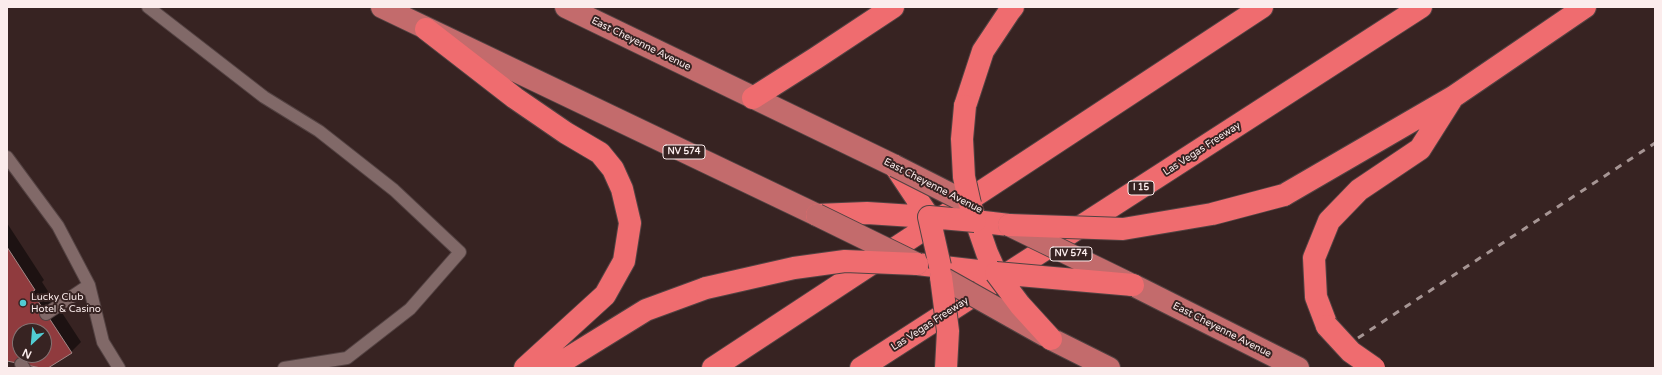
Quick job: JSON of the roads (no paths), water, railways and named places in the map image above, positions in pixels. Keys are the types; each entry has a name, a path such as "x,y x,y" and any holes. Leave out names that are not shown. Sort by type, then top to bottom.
{"highway":[{"path":"753,98 893,7"},
{"path":"1013,7 983,51 965,106 962,139 964,177 973,213 996,273 1020,305 1051,339"},
{"path":"713,368 1262,7"},
{"name":"Las Vegas Freeway","path":"862,368 1421,7"},
{"path":"1009,225 1123,229 1212,214 1284,195 1453,97 1585,7"},
{"path":"426,29 515,98 566,133 600,153 613,169 622,190 630,222 624,262 605,296 525,368"},
{"path":"1374,368 1351,352 1327,326 1316,297 1314,258 1329,220 1359,190 1420,149 1453,97"},
{"path":"895,166 929,217 940,272 948,331 946,368"},
{"path":"817,215 867,213 929,217 973,213"},
{"path":"552,368 646,310 706,288 794,268 845,261 917,264"},
{"path":"940,272 996,273 1133,285"}],"main road":[{"name":"NV 574","path":"382,7 917,264 940,272 1051,339 1109,368"},
{"name":"East Cheyenne Avenue","path":"566,7 895,166 973,213 1009,225 1133,285 1298,368"}],"lane":[{"path":"148,7 264,97 319,131 394,190 460,252 410,309 347,358 284,368"},
{"path":"7,157 58,226 89,285 103,342 120,368"},
{"path":"46,314 89,285"}],"railway":[{"path":"1358,338 1655,143"}],"place":[{"name":"Lucky Club Hotel & Casino","path":"23,303"}]}
